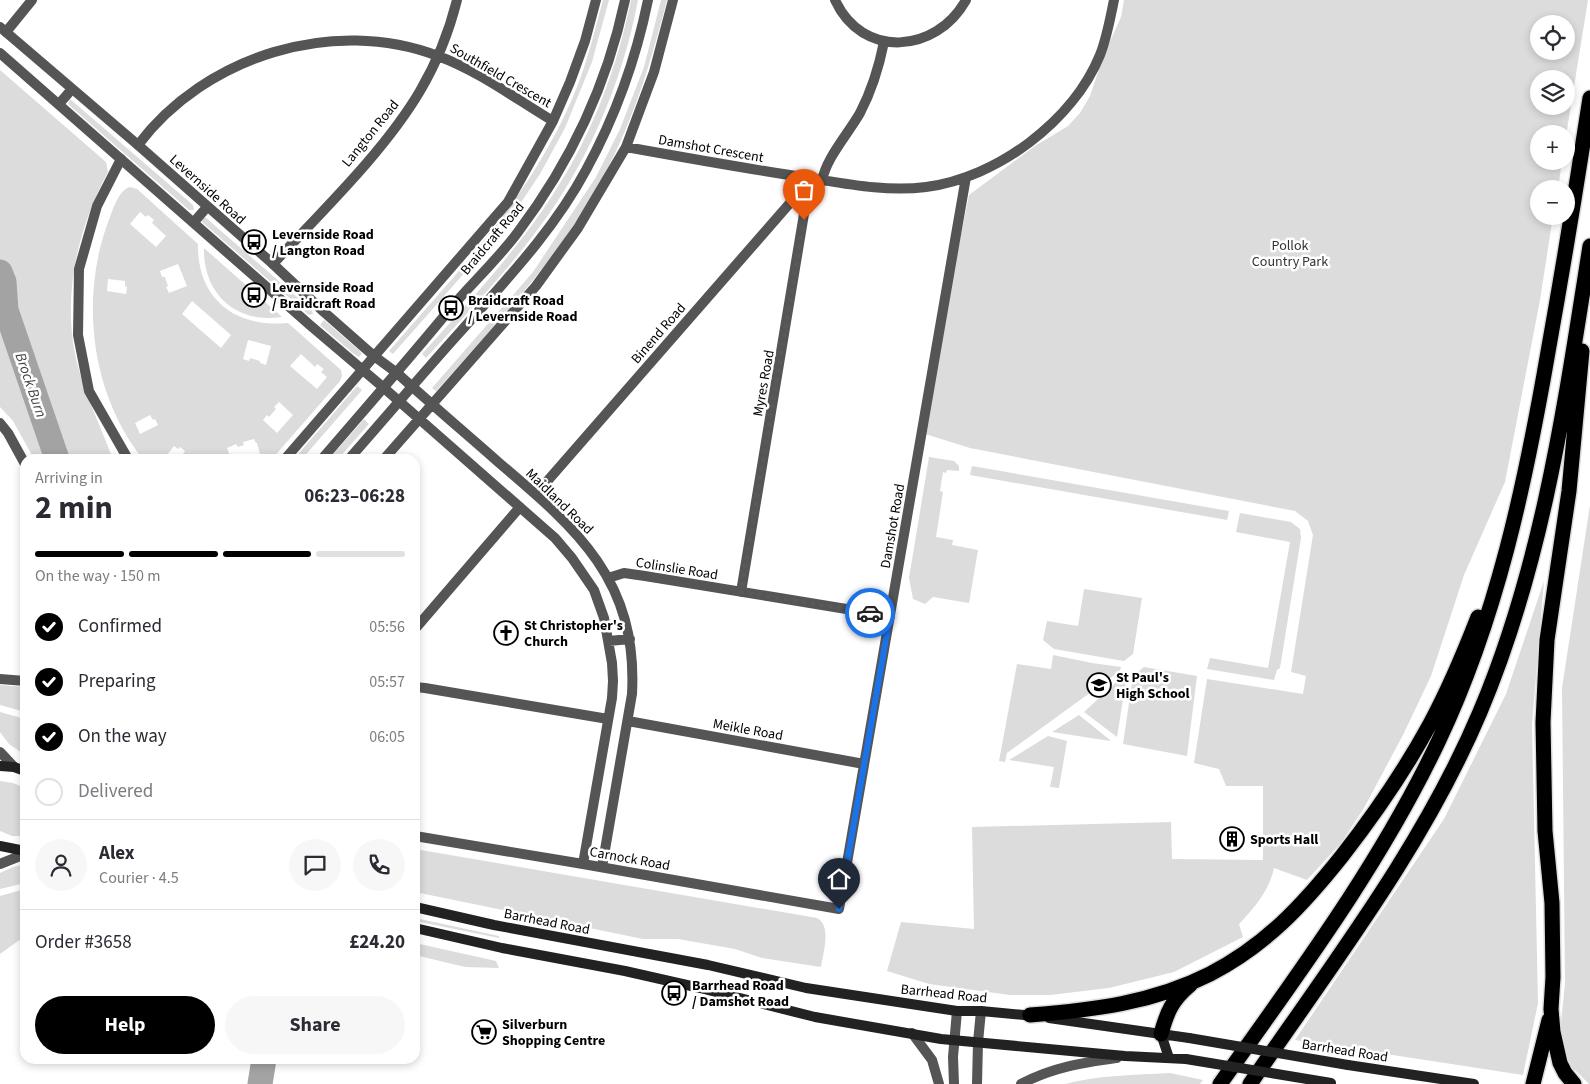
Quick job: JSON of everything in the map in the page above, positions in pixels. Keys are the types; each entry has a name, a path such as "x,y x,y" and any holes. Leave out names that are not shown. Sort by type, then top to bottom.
{"highway":[{"path":"1220,1084 1328,932 1380,851 1440,738 1481,638 1510,538 1525,476 1590,98"},
{"path":"1250,1084 1354,934 1411,845 1453,770 1480,712 1511,628 1536,543 1562,421 1590,246"},
{"path":"1533,1084 1551,1009 1553,977 1552,903 1545,831 1542,764 1544,674 1550,609 1575,439 1590,254"},
{"path":"1161,1034 1170,1007 1178,996 1189,986 1248,950 1288,918 1321,882 1367,824 1430,724 1460,661 1510,538"},
{"path":"1030,1015 1092,1010 1134,1002 1176,988 1209,974"},
{"path":"1551,1009 1556,1051 1565,1073 1574,1084"}],"main road":[{"path":"0,766 20,769"},
{"path":"0,846 20,851"},
{"name":"Barrhead Road","path":"420,908 494,925 708,965 806,988 957,1011 1030,1015 1189,1038 1474,1084"},
{"path":"420,929 502,948 625,971 815,1017 941,1039 1126,1056 1186,1059 1335,1083"},
{"path":"1161,1034 1169,1058"}],"street":[{"path":"3,29 32,0"},
{"name":"Langton Road","path":"273,264 362,168 407,111 438,56 450,27 457,0"},
{"name":"Braidcraft Road","path":"374,356 508,202 554,121 585,41 596,0"},
{"name":"Braidcraft Road","path":"326,454 517,234 557,176 588,114 608,63 625,0"},
{"path":"353,454 521,264 552,222 582,176 616,105 637,44 648,0"},
{"path":"388,454 551,267 583,221 626,147 654,72 673,0"},
{"path":"835,0 854,27 872,38 884,42 912,41 935,32 949,23 960,11 966,0"},
{"name":"Damshot Crescent","path":"626,147 822,181 900,189 926,187 966,177 994,164 1040,134 1073,100 1100,56 1114,0"},
{"name":"Levernside Road","path":"3,29 138,145 374,356 397,373"},
{"name":"Southfield Crescent","path":"138,145 175,107 210,81 232,69 273,52 320,42 362,41 388,43 438,56 470,71 554,121"},
{"path":"822,181 828,163 856,120 871,91 884,42"},
{"path":"0,53 555,538 585,576 594,590 600,606 609,641 613,681 584,864"},
{"path":"58,104 72,89"},
{"path":"121,159 97,206 79,269 78,335 89,390 125,454"},
{"name":"Damshot Road","path":"839,909 966,177"},
{"name":"Myres Road","path":"741,592 810,178"},
{"name":"Binend Road","path":"536,494 790,203 806,198"},
{"path":"194,222 207,206"},
{"path":"311,326 324,312"},
{"path":"289,454 374,356"},
{"name":"Maidland Road","path":"397,373 568,524 581,538 608,578 621,606 630,638 633,674 628,721 602,867"},
{"path":"0,423 8,432 20,455"},
{"path":"420,623 520,508"},
{"name":"Colinslie Road","path":"608,578 624,574 890,616"},
{"path":"609,641 630,638"},
{"path":"0,679 20,681"},
{"path":"420,688 608,719"},
{"name":"Meikle Road","path":"628,721 864,764"},
{"path":"0,752 14,767"},
{"path":"598,782 617,785"},
{"name":"Carnock Road","path":"420,837 839,909"},
{"path":"0,864 20,854"},
{"path":"954,1084 953,1060 957,1011"},
{"path":"977,1084 981,1011"},
{"path":"912,1033 932,1060 939,1084"},
{"path":"1021,1084 1040,1074 1074,1064 1126,1056"}],"green space":[{"path":"603,0 609,0 592,62 565,128 540,174 504,228 393,354 389,351 495,227 540,161 560,125 577,87"},
{"path":"631,0 638,0 622,64 611,96 598,127 567,186 549,214 517,256 479,301 426,358 422,354 522,238 566,173 601,102 618,51"},
{"path":"661,0 667,0 648,69 623,136 602,179 566,236 525,290 436,391 432,388 533,272 596,177 620,129 644,67"},
{"name":"Pollok Country Park","path":"1124,0 1588,0 1575,80 1575,70 1530,70 1530,115 1569,115 1568,125 1530,125 1530,170 1561,170 1559,180 1530,180 1530,225 1552,225 1540,300 1505,482 1464,575 1431,676 1403,735 1364,808 1341,843 1307,880 1274,868 1265,891 1256,905 1239,924 1243,937 1174,972 1109,988 1050,995 1010,995 929,984 887,971 901,922 974,929 972,827 1171,822 1172,859 1263,860 1263,786 1226,786 1219,769 1194,763 1207,679 1303,694 1306,676 1291,672 1313,535 1308,521 1295,511 970,448 922,433 969,195 1035,146 1068,126 1080,113 1090,96 1103,57 1121,17"},
{"path":"0,70 106,162 108,172 87,219 74,268 71,320 73,345 82,381 111,454 31,454 13,421 0,407"},
{"path":"70,99 193,205 194,210 189,210 68,104"},
{"path":"130,187 137,189 198,244 199,263 204,280 212,294 223,306 236,315 251,320 269,323 288,323 341,370 342,376 340,381 276,454 260,454 254,439 243,442 244,445 238,447 236,444 227,448 229,454 183,454 185,451 180,447 178,449 174,446 168,454 140,454 125,433 111,404 101,374 95,342 93,310 95,278 100,247 115,204 123,192","holes":["140,212 154,220 152,223 166,236 156,247 130,224","178,264 187,286 169,293 165,277 162,277 160,271","108,279 125,281 125,286 127,287 126,294 107,291","192,301 231,335 221,348 182,314","248,340 271,346 266,365 250,358 249,361 243,359","301,354 315,367 317,364 324,369 321,372 327,377 317,389 290,366","279,402 293,415 277,433 263,420 267,415 269,417 276,409 274,407","150,415 158,425 140,434 135,423"]},
{"path":"205,217 312,310 313,314 309,315 202,222"},
{"path":"204,248 282,317 265,318 250,316 225,302 216,292 209,279 205,264"},
{"path":"324,320 362,354 359,357 354,354 320,325"},
{"path":"357,386 362,390 306,454 298,454"},
{"path":"364,419 369,424 342,454 333,454"},
{"path":"929,457 954,461 959,466 959,471 947,470 946,473 943,472 940,491 943,492 936,537 953,540 952,545 978,550 969,603 933,597 925,604 913,599 909,578"},
{"path":"972,466 1229,511 1227,520 970,475"},
{"path":"1590,505 1589,1084 1575,1070 1570,1072 1560,1033 1565,983 1562,688"},
{"path":"1240,513 1291,522 1300,529 1301,538 1280,668 1277,670 1274,680 1207,669 1210,658 1268,668 1290,542 1236,532"},
{"path":"1544,581 1532,724 1538,1003 1523,1075 1295,1040 1444,819 1506,694"},
{"path":"1084,589 1142,598 1133,654 1124,661 1054,649 1043,640 1047,621 1078,626"},
{"path":"1053,655 1121,667 1120,671 1007,753 1005,762 999,761 1017,664 1051,669"},
{"path":"1144,667 1197,676 1187,756 1123,744 1133,676"},
{"path":"1125,674 1127,675 1117,737 1084,712"},
{"path":"0,685 20,687 20,711 0,705"},
{"path":"0,712 20,718 20,752 9,744 0,732"},
{"path":"1079,715 1110,740 1110,741 1052,732"},
{"path":"1048,736 1067,741 1059,788 1050,787 1054,767 1009,760"},
{"path":"0,781 20,786 20,836 12,836 0,831"},
{"path":"420,850 817,918 824,927 825,947 821,967 762,958 735,949 678,939 643,939 420,893"},
{"path":"20,865 20,884 0,889 0,873"},
{"path":"20,890 20,940 0,954 0,896"},
{"path":"420,919 499,936 499,938 420,922"},
{"path":"420,944 496,961 499,968 465,967 420,956"},
{"path":"1170,1073 1203,1080 1200,1084 1065,1084 1104,1077"}],"waterway":[{"path":"0,272 4,282 6,310 0,314"},
{"name":"Brock Burn","path":"6,310 55,454"},
{"name":"Brock Burn","path":"260,1084 263,1064"}],"way so far":[{"path":"804,220 741,592 870,613"}],"place":[{"name":"Levernside Road / Langton Road","path":"254,242"},
{"name":"Levernside Road / Braidcraft Road","path":"254,295"},
{"name":"Braidcraft Road / Levernside Road","path":"451,308"},
{"name":"St Christopher's Church","path":"506,633"},
{"name":"St Paul's High School","path":"1099,685"},
{"name":"Sports Hall","path":"1232,839"},
{"name":"Barrhead Road / Damshot Road","path":"674,993"},
{"name":"Silverburn Shopping Centre","path":"484,1032"}],"route":[{"path":"839,909 890,616 870,613"}]}
